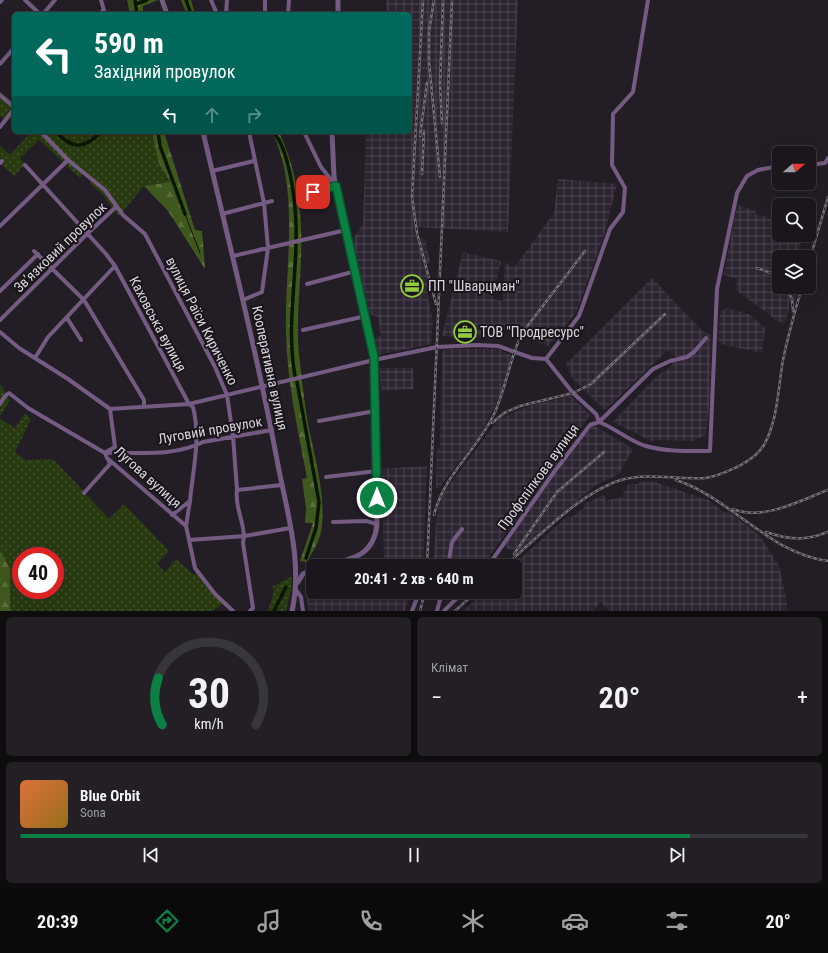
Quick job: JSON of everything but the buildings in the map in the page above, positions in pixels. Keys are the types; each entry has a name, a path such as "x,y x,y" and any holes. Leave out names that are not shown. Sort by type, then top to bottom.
{"street":[{"path":"25,0 40,12"},
{"path":"44,12 55,0"},
{"path":"101,0 105,12"},
{"path":"162,0 166,12"},
{"path":"210,0 216,12"},
{"path":"226,12 227,0"},
{"path":"265,0 265,12"},
{"path":"288,0 288,12"},
{"path":"338,0 338,12"},
{"path":"546,359 579,316 610,229 623,212 625,188 612,165 613,114 633,92 648,0"},
{"path":"0,64 12,50"},
{"path":"0,95 12,106"},
{"path":"0,126 12,111"},
{"name":"вулиця Раїси Кириченко","path":"43,134 68,160 105,190 123,215 145,234 216,366 227,395 233,436 237,490 236,497 245,536 244,543 253,608 250,611"},
{"name":"Кооперативна вулиця","path":"203,134 233,256 272,430 296,568 296,588 292,611"},
{"path":"243,300 262,292 268,248 264,203 249,134"},
{"path":"305,134 321,167 336,186"},
{"path":"332,134 332,162 336,186 366,316 374,360 376,411 376,534 372,544 361,555 348,559"},
{"path":"816,164 825,162 828,158"},
{"path":"0,226 68,160"},
{"path":"212,171 254,161"},
{"name":"Каховська вулиця","path":"25,165 87,231 87,234 115,266 189,404 194,407 198,424 198,444 192,471 190,501 186,526"},
{"path":"0,332 35,358 110,409 189,404 374,360 437,347 477,345 498,346 514,353 546,359 573,393 596,414 600,422 644,446 661,449 710,451 717,289 737,193 747,176 758,170 772,167"},
{"path":"301,195 336,186"},
{"path":"222,214 272,201"},
{"name":"Звʼязковий провулок","path":"0,320 117,206"},
{"path":"233,256 346,230"},
{"path":"0,291 36,252 84,300 144,400 144,407"},
{"path":"35,358 48,337 115,266"},
{"path":"307,284 356,272"},
{"path":"303,330 366,316"},
{"path":"67,318 81,340"},
{"name":"Профспілкова вулиця","path":"493,559 582,434 590,425 600,422 653,369 670,361 687,357 694,352 706,338"},
{"name":"Лугова вулиця","path":"0,404 9,393 28,408 105,453 107,458 186,526 194,568 215,594 233,611"},
{"path":"84,493 110,464 105,453 115,447 110,409"},
{"path":"319,421 376,411"},
{"name":"Луговий провулок","path":"105,453 174,451 203,442 272,430"},
{"path":"326,477 377,471"},
{"path":"237,490 282,486"},
{"path":"172,515 190,501"},
{"path":"333,522 366,521 377,524"},
{"path":"189,540 245,536 290,528"},
{"path":"449,559 452,542 462,529"},
{"path":"296,568 306,572 300,578 296,588 304,611"},
{"path":"412,611 416,599"},
{"path":"437,611 440,599"},
{"path":"444,611 456,599"}],"shaded area":[{"path":"386,0 518,0 508,232 414,227 417,240 425,238 430,263 424,264 432,292 427,293 433,322 431,344 377,355 374,338 381,336 378,317 368,314 353,239 363,224 366,134 412,134 412,12 386,12"},
{"path":"558,179 617,184 604,235 576,313 548,346 502,328 502,339 442,336 463,252 501,261 492,299 503,301 505,262 514,268 554,213"},
{"path":"737,205 756,211 755,214 772,218 772,242 801,242 799,250 772,250 772,294 796,294 794,304 790,304 785,323 779,322 736,290 737,279 724,275"},
{"path":"652,278 702,331 711,335 710,394 706,435 693,441 652,441 613,422 654,379 662,372 664,373 679,357 674,356 668,350 605,410 573,379 566,364"},
{"path":"726,308 749,314 765,328 762,353 721,344 718,339 720,313"},
{"path":"444,349 498,349 512,356 500,396 479,436 439,488 436,488 437,449 440,448 442,354"},
{"path":"380,368 413,368 414,389 381,391"},
{"path":"571,396 590,415 557,464 487,559 434,559 438,502 440,497 499,419 529,406"},
{"path":"595,426 633,449 619,474 596,485 517,554 504,546 567,457 591,427"},
{"path":"427,466 423,559 384,559 381,469"},
{"path":"657,481 657,483 690,495 692,494 705,500 707,499 725,513 727,511 760,536 779,566 787,602 787,611 610,611 600,602 593,611 463,611 476,599 522,599 522,559 520,559 568,516 570,518 585,507 584,504 604,495 606,501 624,496 623,492 628,490 627,485 638,484 638,482"},
{"path":"307,599 409,599 405,611 309,611"}],"green space":[{"path":"127,0 158,0 143,6 143,12 130,12"},
{"path":"181,0 191,0 194,12 186,12"},
{"path":"0,91 12,101 12,121 9,118 6,121 0,116"},
{"path":"27,134 152,134 158,161 170,182 144,186 119,216 102,194 89,183 92,180 84,173 80,178 39,140 20,158 25,164 14,176 0,163 0,146 10,155 28,135"},
{"path":"152,134 165,134 195,230 202,231 205,269 168,211 144,186 170,182 158,161"},
{"path":"273,134 280,134 292,167 300,216 301,260 298,323 299,355 308,424 321,488 323,513 320,536 309,559 306,559 306,562 300,561 313,523 305,523 306,508 302,479 307,478 288,370 286,309 289,204 281,155"},
{"path":"0,384 10,400 0,416"},
{"path":"25,413 31,419 15,452 25,460 50,459 56,462 109,519 124,504 169,551 157,564 165,572 176,559 194,575 197,572 223,603 213,611 10,611 10,568 0,550 0,419 15,428"},
{"path":"0,550 10,568 10,611 0,611"},
{"path":"291,577 292,585 286,611 268,611 274,591 272,587"}],"waterway":[{"path":"135,0 137,12"},
{"path":"136,4 147,0"},
{"path":"186,0 190,12"},
{"path":"58,134 68,142 78,145 89,142 99,134"},
{"path":"158,134 160,146 185,214"},
{"path":"274,134 284,153 292,182 296,239"},
{"path":"185,214 200,253"},
{"path":"295,376 292,343 292,310 296,245"},
{"path":"297,382 319,502 316,528 306,558"},
{"path":"274,611 286,587"}],"railway":[{"path":"423,0 412,197 417,233 436,304"},
{"path":"434,0 429,31 429,62 440,177"},
{"path":"442,123 440,84 443,0"},
{"path":"427,559 452,0"},
{"path":"420,136 427,83"},
{"path":"422,174 424,131"},
{"path":"813,250 828,197"},
{"path":"434,515 438,501 452,476 478,441 493,416 522,333 585,251"},
{"path":"757,268 772,274"},
{"path":"790,294 792,299 793,311"},
{"path":"513,559 575,505 606,486 621,480 652,476 705,478 722,474 750,460 756,455 762,449 769,435 775,415 785,351 800,294"},
{"path":"492,423 504,413 520,406 573,393 591,384 665,314"},
{"path":"514,554 557,492 604,452"},
{"path":"676,480 696,488 715,499 768,537 787,548 806,556 828,561"},
{"path":"733,509 756,513 769,511 793,504 828,490"},
{"path":"766,532 790,538 812,537 828,532"},
{"path":"420,611 423,599"},
{"path":"455,611 468,599"}],"place":[{"name":"ПП \"Шварцман\"","path":"412,286"},
{"name":"ТОВ \"Продресурс\"","path":"465,332"}],"route":[{"path":"313,192 336,186 372,345 375,379 377,498"}]}
